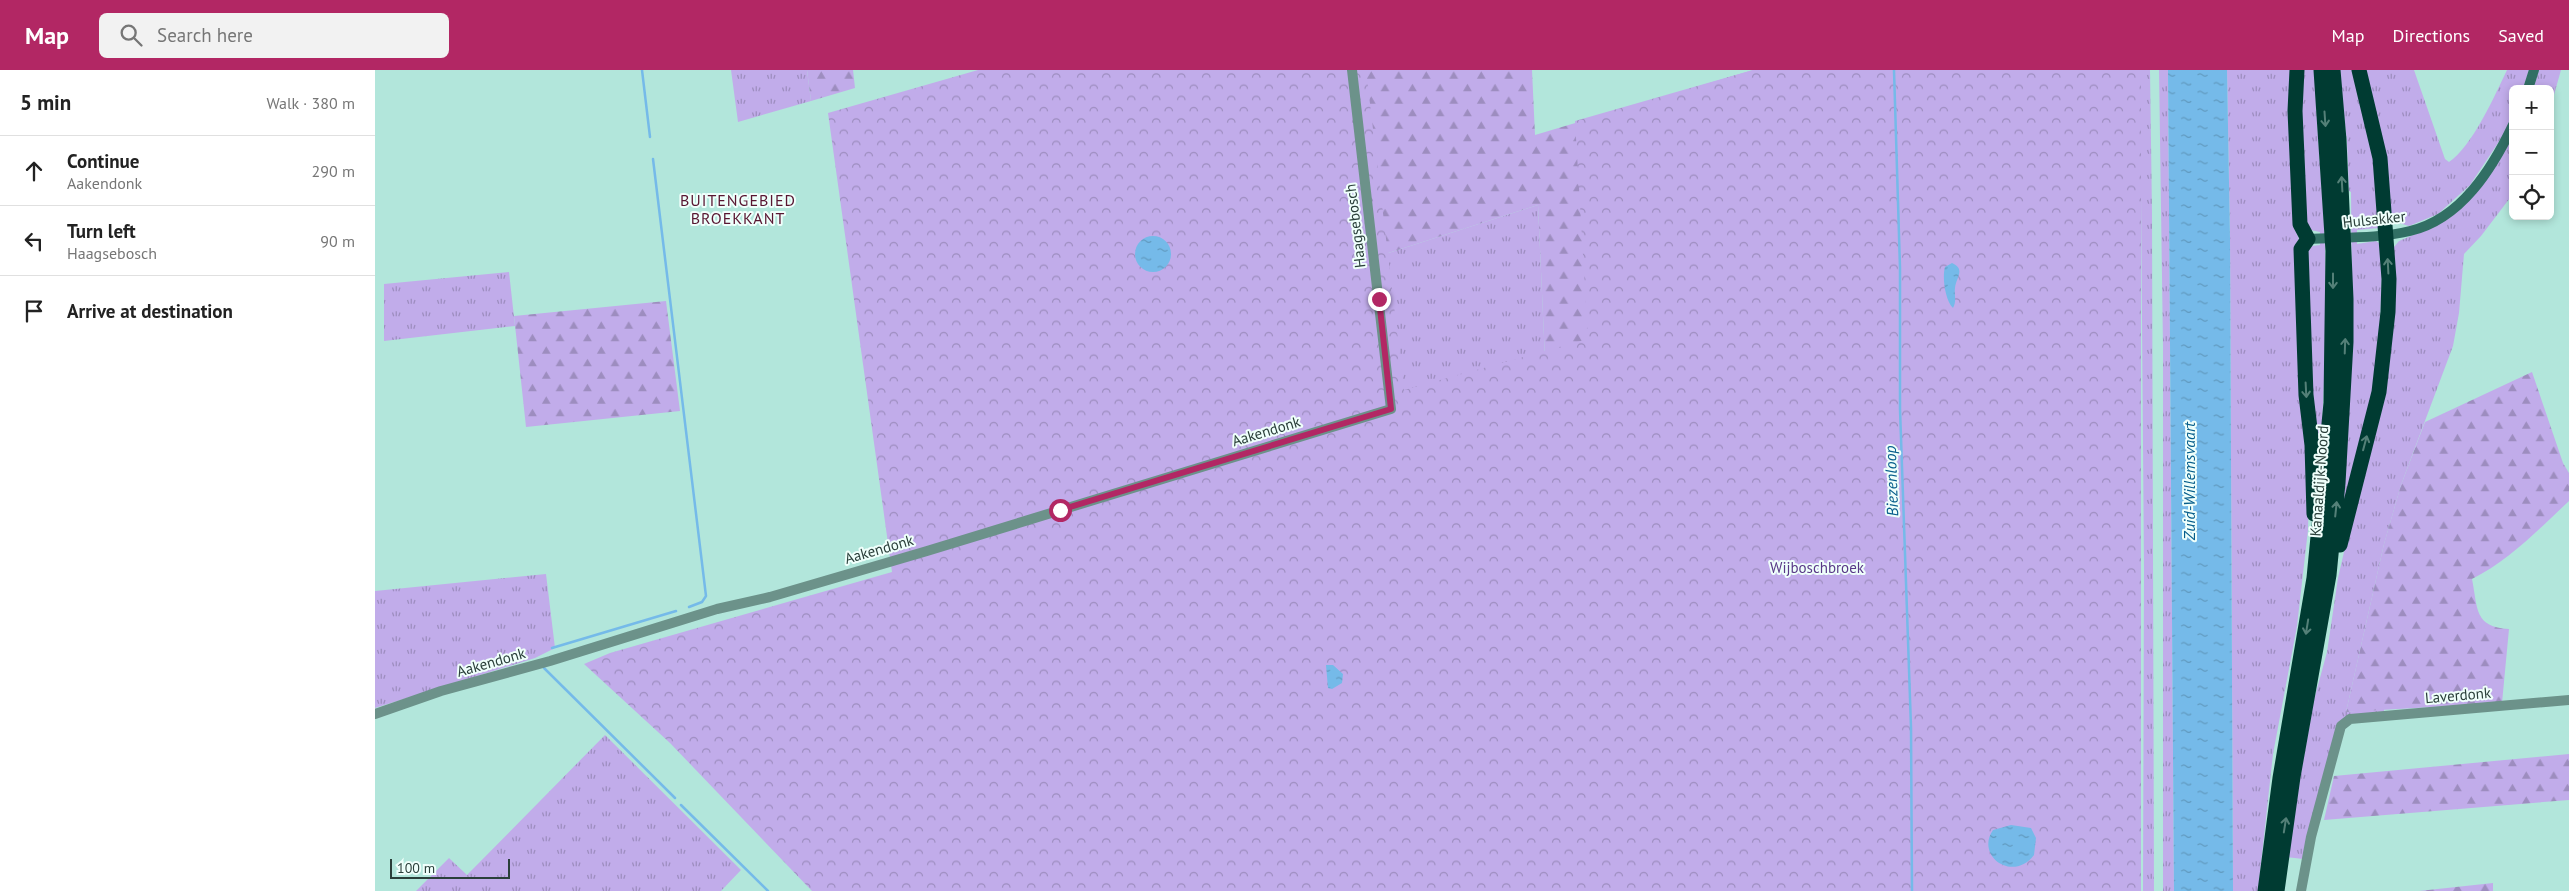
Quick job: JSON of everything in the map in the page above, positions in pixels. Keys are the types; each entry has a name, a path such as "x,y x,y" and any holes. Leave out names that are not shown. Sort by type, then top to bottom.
{"highway":[{"path":"2297,70 2295,111 2300,224 2314,238 2301,249 2306,395 2312,445 2314,578"},
{"name":"Kanaaldijk-Noord","path":"2265,891 2280,778 2314,578 2331,404 2333,251 2321,70"},
{"name":"Kanaaldijk-Noord","path":"2277,891 2293,777 2329,574 2338,483 2346,342 2345,253 2333,70"},
{"path":"2329,574 2341,542 2379,392 2388,312 2387,235 2380,158 2359,70"}],"street":[{"name":"Haagsebosch","path":"1352,70 1391,409"},
{"path":"2529,85 2534,70"},
{"name":"Hulsakker","path":"2314,238 2387,235 2427,225 2460,203 2487,170 2510,130"},
{"name":"Aakendonk","path":"375,714 441,691 550,661 717,609 770,596 927,551 1391,409"},
{"name":"Laverdonk","path":"2301,891 2311,837 2341,726 2349,719 2569,700"}],"green space":[{"path":"731,70 807,70 811,101 738,122"},
{"path":"807,70 853,70 855,88 811,101"},
{"name":"Wijboschbroek","path":"978,70 1366,70 1404,390 1588,339 1575,121 1753,70 2141,70 2141,891 812,891 670,743 584,664 610,653 892,572 828,113"},
{"path":"1357,70 1532,70 1535,135 1753,70 1887,70 1891,254 1545,359 1538,205 1379,256"},
{"path":"2140,70 2150,70 2154,891 2143,891 2144,570"},
{"path":"2159,70 2168,70 2174,891 2163,891 2163,346"},
{"path":"2227,70 2292,70 2295,229 2299,239 2296,244 2309,492 2308,530 2297,626 2273,754 2258,891 2233,891 2230,239"},
{"path":"2299,70 2315,70 2324,225 2326,278 2325,339 2318,492 2306,252 2312,246 2320,245 2320,232 2306,229"},
{"path":"2339,70 2358,70 2373,136 2379,228 2357,230 2357,244 2376,241 2383,246 2378,376 2338,540 2352,311 2351,192 2349,191 2347,142"},
{"path":"2365,70 2414,70 2445,159 2449,162 2458,155 2474,133 2507,70 2529,70 2524,85 2509,85 2509,122 2504,134 2470,185 2438,214 2409,226 2396,222 2391,217"},
{"path":"2539,70 2561,70 2554,95 2554,85 2534,85"},
{"path":"2509,142 2509,199 2481,236 2464,254 2459,313 2453,346 2401,485 2384,544 2346,712 2384,708 2384,715 2346,718 2303,859 2286,857 2314,700 2327,652 2338,578 2358,491 2394,247 2399,241 2434,226"},
{"path":"1538,205 1545,359 1396,404 1379,256"},
{"path":"509,272 515,326 384,341 384,284"},
{"path":"666,301 680,411 526,427 514,316"},
{"path":"2532,372 2563,463 2569,473 2569,501 2511,554 2486,572 2472,579 2477,607 2483,620 2489,625 2509,629 2502,703 2346,712 2384,544 2401,485 2425,422"},
{"path":"546,574 555,648 535,658 375,708 375,591"},
{"path":"605,735 741,870 721,891 416,891 449,858 467,875"},
{"path":"2569,754 2569,800 2324,820 2334,776"},
{"path":"2493,883 2493,891 2419,891"}],"water":[{"name":"Zuid-Willemsvaart","path":"2168,70 2227,70 2230,239 2233,891 2174,891"},
{"path":"1153,236 1160,237 1166,241 1170,247 1170,261 1166,267 1160,271 1153,272 1146,271 1140,267 1136,261 1135,254 1136,247 1140,241 1146,237"},
{"path":"1952,263 1959,268 1953,308 1946,294 1944,276 1945,267"},
{"path":"1326,665 1333,665 1343,674 1342,683 1332,689 1328,688"},
{"path":"2011,825 2031,828 2036,838 2034,855 2025,863 2016,867 1999,863 1989,849 1989,840 1993,830"}],"waterway":[{"path":"642,70 650,137"},
{"name":"Biezenloop","path":"1894,70 1900,268 1900,409 1911,727 1912,891"},
{"path":"653,159 706,596 702,602 689,607"},
{"path":"552,648 676,611"},
{"path":"544,668 675,798"},
{"path":"681,805 768,891"}],"district":[{"name":"BUITENGEBIED BROEKKANT","path":"738,209"}],"route":[{"path":"1060,510 1391,409 1379,299"}]}
